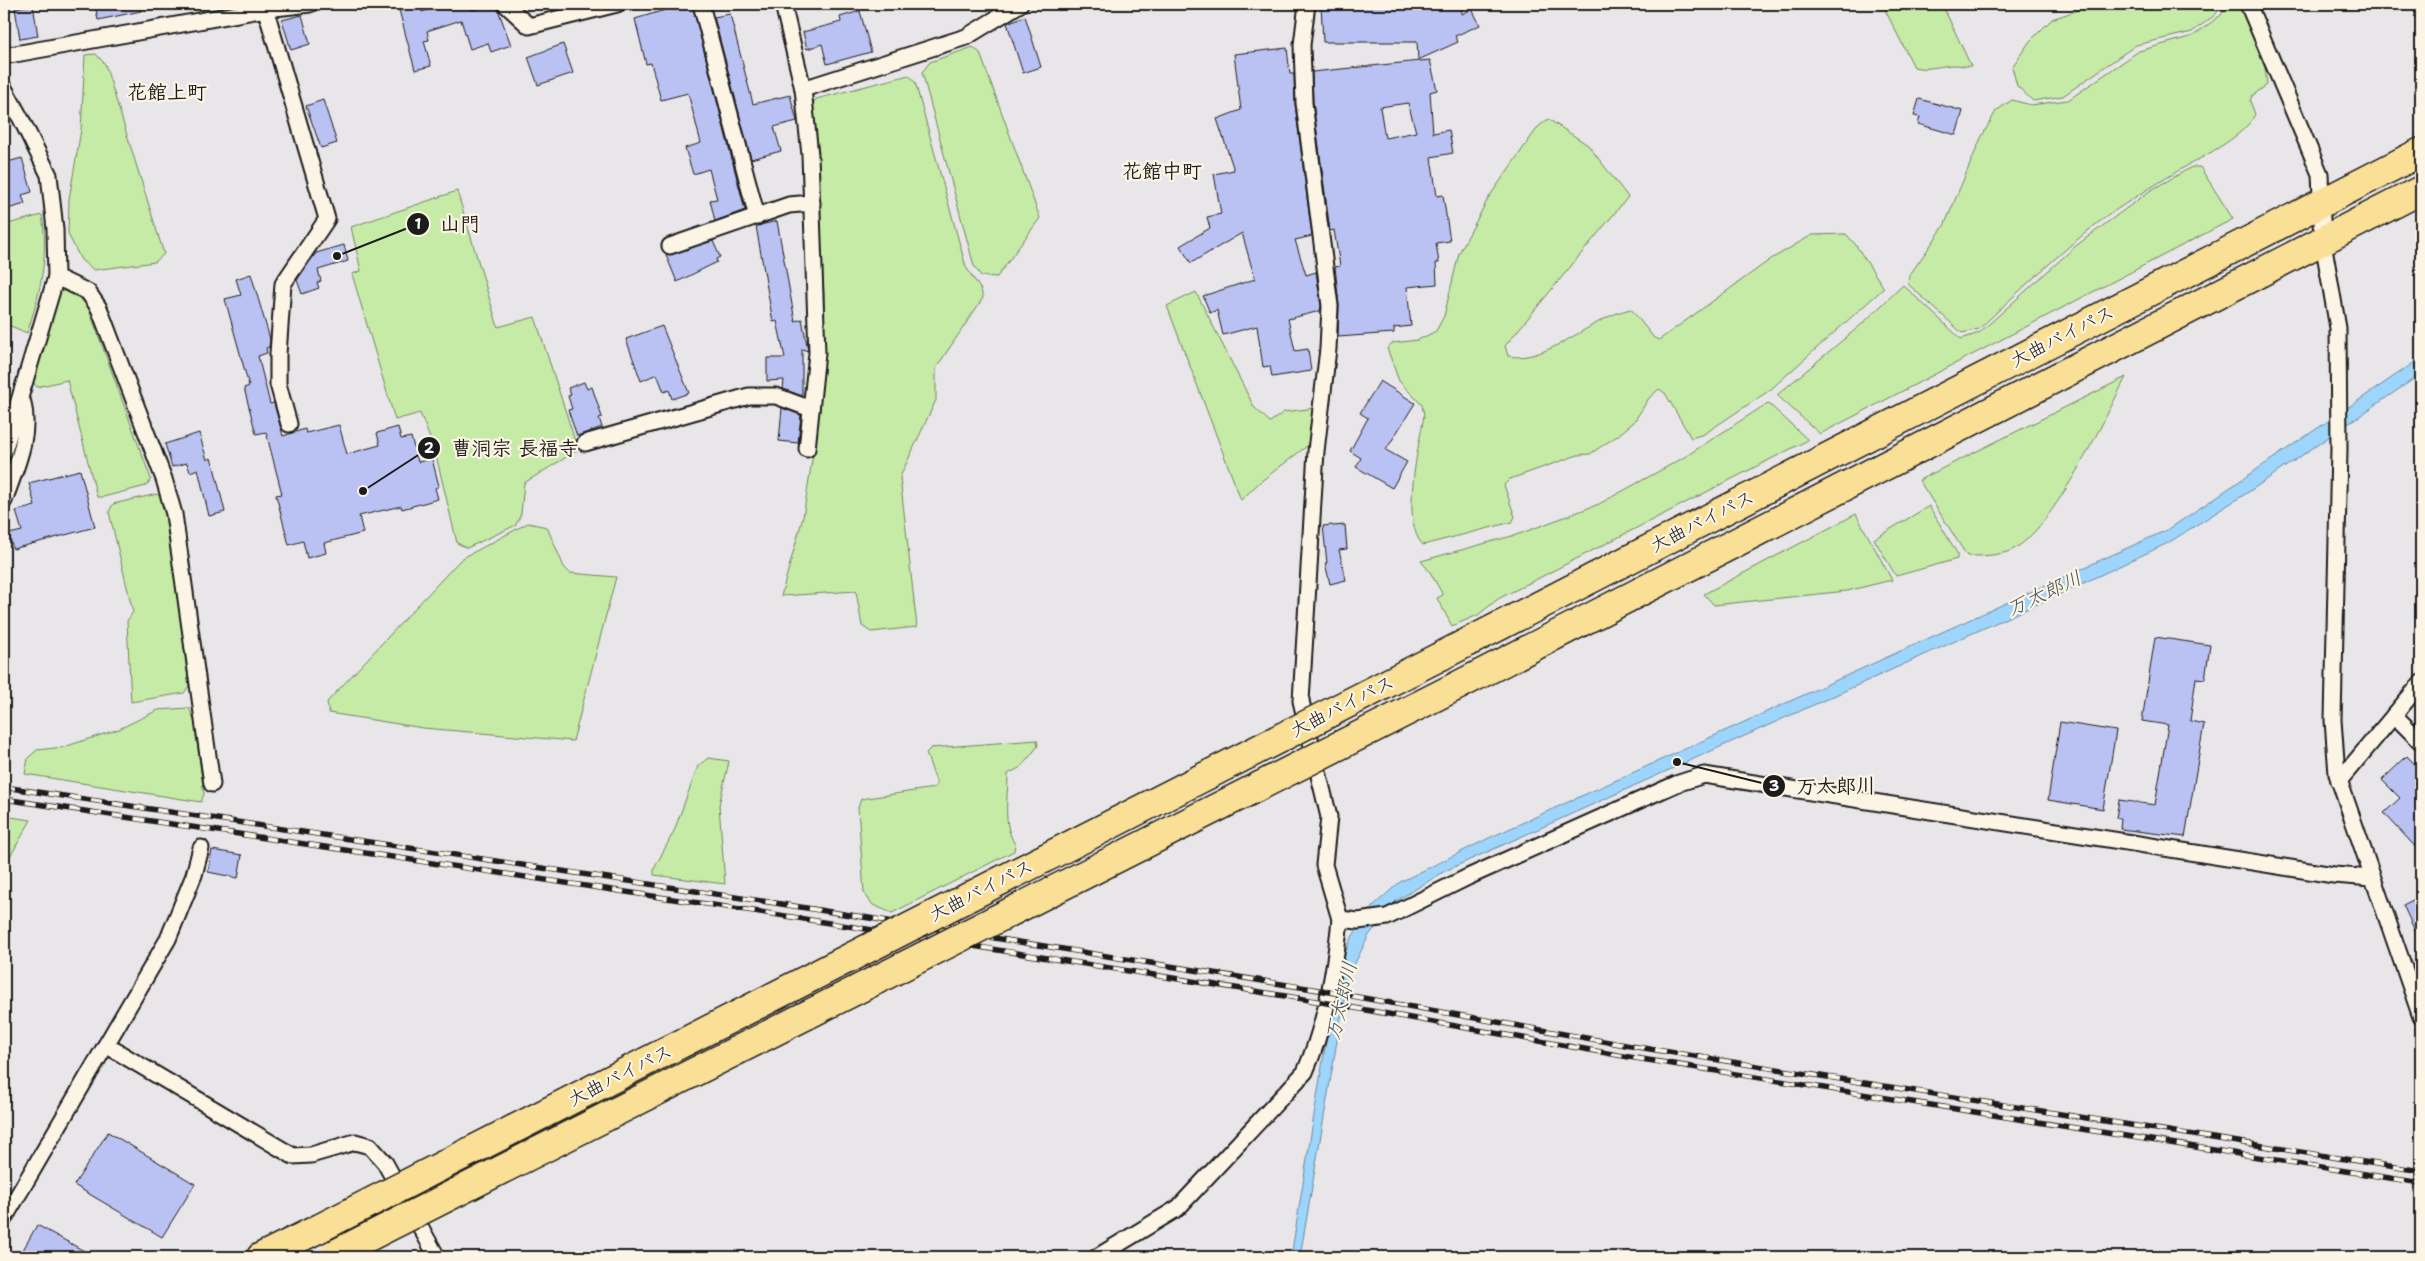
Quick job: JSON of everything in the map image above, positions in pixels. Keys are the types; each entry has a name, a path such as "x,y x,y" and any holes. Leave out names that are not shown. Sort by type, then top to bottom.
{"highway":[{"name":"大曲バイパス","path":"261,1257 1441,656 2421,152"},
{"name":"大曲バイパス","path":"332,1256 1455,687 2421,190"}],"street":[{"path":"4,56 265,6 310,4"},
{"path":"505,4 529,26 617,4"},
{"path":"702,4 757,217"},
{"path":"783,4 803,89 812,203 817,353 807,449"},
{"path":"803,89 966,36 1020,4"},
{"path":"1097,1257 1178,1208 1305,1072 1317,1044 1335,964 1340,919 1324,865 1329,817 1302,701 1316,451 1328,349 1330,306 1304,103 1302,45 1307,4"},
{"path":"2248,4 2320,174 2322,242 2338,328 2337,404 2339,448 2332,720 2339,781 2421,1017"},
{"path":"265,6 326,219 283,284 278,384 289,424"},
{"path":"4,88 22,119 49,176 55,229 56,277 4,451"},
{"path":"670,246 789,206 812,203"},
{"path":"56,277 88,292 100,308 164,479 174,514 212,784"},
{"path":"585,443 749,396 776,396 811,410"},
{"path":"4,415 21,397"},
{"path":"4,501 24,442 25,414 21,397"},
{"path":"2339,781 2421,683"},
{"path":"2394,715 2421,742"},
{"path":"1340,919 1358,921 1386,917 1477,873 1676,784 1704,775 2324,873 2372,878"},
{"path":"4,1219 168,939 194,874 201,848"},
{"path":"106,1045 293,1156 311,1155 355,1142 370,1146 385,1163 437,1257"}],"green space":[{"path":"1882,4 1942,4 1971,66 1914,67"},
{"path":"2112,4 2223,4 2215,15 2192,32 2136,45 2063,96 2033,101 2017,86 2012,67 2030,41 2052,19 2087,7"},
{"path":"2229,4 2240,4 2265,68 2267,85 2252,96 2250,101 2255,114 2250,123 2241,132 2218,148 2145,191 2099,222 2053,261 1979,329 1962,333 1908,284 1909,276 1944,226 1981,138 1996,111 2012,100 2031,105 2068,100 2139,51 2193,36 2221,15"},
{"path":"973,47 980,53 1040,218 997,277 981,276 974,266 922,72 930,62"},
{"path":"96,54 105,64 164,254 155,262 94,270 81,260 68,234 69,199 81,130 85,55"},
{"path":"909,75 915,82 966,267 981,290 983,298 936,368 936,400 900,477 917,627 871,632 862,626 856,591 781,596 803,517 813,454 823,348 824,294 812,105 816,99"},
{"path":"1548,119 1588,145 1628,197 1505,346 1508,356 1523,357 1539,353 1601,320 1631,309 1654,338 1659,340 1771,259 1812,235 1846,234 1855,244 1884,288 1770,390 1704,434 1691,438 1665,393 1659,389 1649,398 1634,422 1590,454 1578,455 1510,479 1504,485 1515,517 1512,522 1423,545 1416,534 1412,502 1415,464 1424,415 1422,405 1399,381 1387,348 1392,343 1418,340 1436,331 1444,316 1459,253 1489,197 1538,127"},
{"path":"2192,167 2200,167 2233,219 1820,434 1777,395 1862,324 1903,285 1961,339 1979,333 2077,245 2151,190"},
{"path":"457,191 498,327 535,317 578,450 524,483 521,514 516,525 467,548 457,543 435,451 420,413 395,420 352,274 361,271 351,227"},
{"path":"42,215 44,260 36,304 27,333 4,323 4,225"},
{"path":"68,291 77,295 88,307 151,479 146,486 97,497 67,380 37,387 33,382 59,292"},
{"path":"1196,292 1254,407 1270,422 1284,412 1315,408 1314,429 1307,446 1260,482 1241,500 1167,306"},
{"path":"2126,377 2076,472 2044,521 2028,539 2012,550 1996,555 1967,556 1919,480"},
{"path":"1768,403 1808,440 1498,599 1478,615 1452,626 1437,598 1443,595 1430,572 1421,561 1519,534 1599,504 1683,458"},
{"path":"157,494 163,501 189,686 184,693 131,702 127,621 133,612 109,512 113,504"},
{"path":"1929,506 1957,553 1957,559 1896,576 1874,539"},
{"path":"1856,514 1892,580 1847,591 1714,605 1704,594"},
{"path":"528,523 547,527 564,567 570,573 616,577 573,741 423,728 329,713 327,702 461,559"},
{"path":"189,708 194,719 204,794 201,802 25,774 28,758 37,750 64,747 119,729 158,710"},
{"path":"1037,740 1038,746 1021,767 1008,774 1007,819 1008,828 1015,844 1014,851 892,913 873,905 864,893 858,808 861,799 934,788 937,784 926,753 931,748"},
{"path":"708,758 729,761 719,805 725,884 654,875 654,869 674,831 698,766"},
{"path":"4,816 31,820 4,867"}],"water":[{"path":"2421,358 2421,374 2247,493 2168,543 2073,588 1445,871 1396,901 1369,935 1348,977 1300,1257 1291,1257 1336,980 1350,940 1373,906 1400,882 1489,838 2169,529"}],"building":[{"path":"95,4 140,4 141,11 98,20"},
{"path":"448,4 470,4 472,10 496,4 511,45 491,52 488,43 470,49 461,20 427,31 429,40 424,41 431,66 415,70 399,10 420,5 422,12"},
{"path":"685,4 692,4 745,210 715,221 710,200 717,199 709,169 693,174 685,148 701,143 688,93 661,100 651,63 646,64 635,19"},
{"path":"1321,4 1461,4 1462,14 1472,9 1480,25 1455,36 1458,42 1418,60 1417,42 1323,42"},
{"path":"33,5 38,36 20,39 15,8"},
{"path":"860,11 871,52 827,64 822,44 807,49 803,32 841,22 840,17"},
{"path":"730,14 753,104 790,95 797,121 774,127 781,151 751,159 714,17"},
{"path":"302,15 310,44 291,50 282,20"},
{"path":"1025,16 1041,67 1023,73 1007,23"},
{"path":"563,44 573,73 538,85 528,57"},
{"path":"1287,48 1290,74 1294,74 1295,104 1312,236 1295,240 1306,275 1316,272 1321,306 1320,311 1288,319 1295,351 1308,349 1311,371 1272,377 1270,366 1263,367 1257,326 1223,335 1217,310 1210,313 1203,296 1255,279 1242,233 1191,263 1180,246 1210,228 1207,217 1221,214 1214,174 1234,170 1217,119 1241,110 1234,54"},
{"path":"1430,60 1437,90 1430,92 1433,133 1449,130 1453,153 1431,157 1437,196 1443,195 1450,241 1436,243 1439,263 1436,263 1437,284 1407,287 1411,326 1394,328 1394,333 1338,337 1339,305 1335,267 1340,266 1334,230 1330,231 1313,102 1312,72","holes":["1408,103 1416,132 1385,138 1380,107"]},
{"path":"1919,99 1963,111 1956,135 1918,124 1920,117 1914,116"},
{"path":"323,100 337,143 321,148 306,106"},
{"path":"22,158 32,192 22,195 25,204 4,210 4,163"},
{"path":"777,221 795,321 802,319 808,351 802,349 802,396 783,389 784,380 767,381 767,358 785,358 777,321 773,322 756,226"},
{"path":"713,241 720,257 716,259 717,262 677,282 666,255"},
{"path":"344,245 348,261 318,270 321,281 317,283 319,288 302,294 297,280 316,253"},
{"path":"251,274 270,339 269,347 266,348 267,353 258,356 270,404 274,403 283,436 305,429 306,433 339,425 347,454 380,445 377,433 398,427 401,439 411,437 418,462 432,459 439,486 435,488 438,499 402,509 401,506 359,516 363,533 324,543 326,553 307,558 303,541 289,545 276,495 282,494 266,432 256,434 244,388 249,386 225,299 241,295 236,279"},
{"path":"662,326 689,393 672,399 669,390 664,392 657,374 641,381 626,339"},
{"path":"1380,381 1415,403 1386,450 1407,462 1392,488 1356,467 1361,458 1350,451 1368,418 1360,413"},
{"path":"584,382 587,389 592,387 602,417 599,418 602,427 577,436 568,410 572,409 568,396 571,395 568,388"},
{"path":"782,408 801,415 798,443 779,441"},
{"path":"199,433 207,460 211,458 214,467 225,512 209,516 198,469 190,472 187,463 172,467 165,444"},
{"path":"80,470 95,527 13,549 9,534 22,531 16,511 35,506 29,483"},
{"path":"1345,525 1347,549 1339,550 1346,580 1330,584 1325,563 1327,563 1323,526"},
{"path":"2155,637 2210,645 2205,679 2196,678 2190,721 2204,724 2185,837 2120,829 2121,818 2116,818 2119,800 2155,805 2168,725 2142,721"},
{"path":"2060,722 2116,731 2103,809 2048,800"},
{"path":"2407,756 2421,771 2421,853 2384,813 2400,798 2382,780"},
{"path":"212,850 242,855 238,878 208,872"},
{"path":"2421,896 2421,944 2403,905"},
{"path":"108,1132 195,1184 162,1237 74,1185"},
{"path":"37,1225 95,1257 36,1257 23,1250"}],"railway":[{"path":"4,787 775,903 1313,989 1631,1046 2421,1171"},
{"path":"4,799 773,914 1310,1000 1629,1057 2421,1183"}],"place":[{"name":"山門","path":"337,256"},
{"name":"曹洞宗 長福寺","path":"363,491"},
{"name":"万太郎川","path":"1677,762"}],"district":[{"name":"花館上町","path":"167,92"},
{"name":"花館中町","path":"1162,171"}]}
